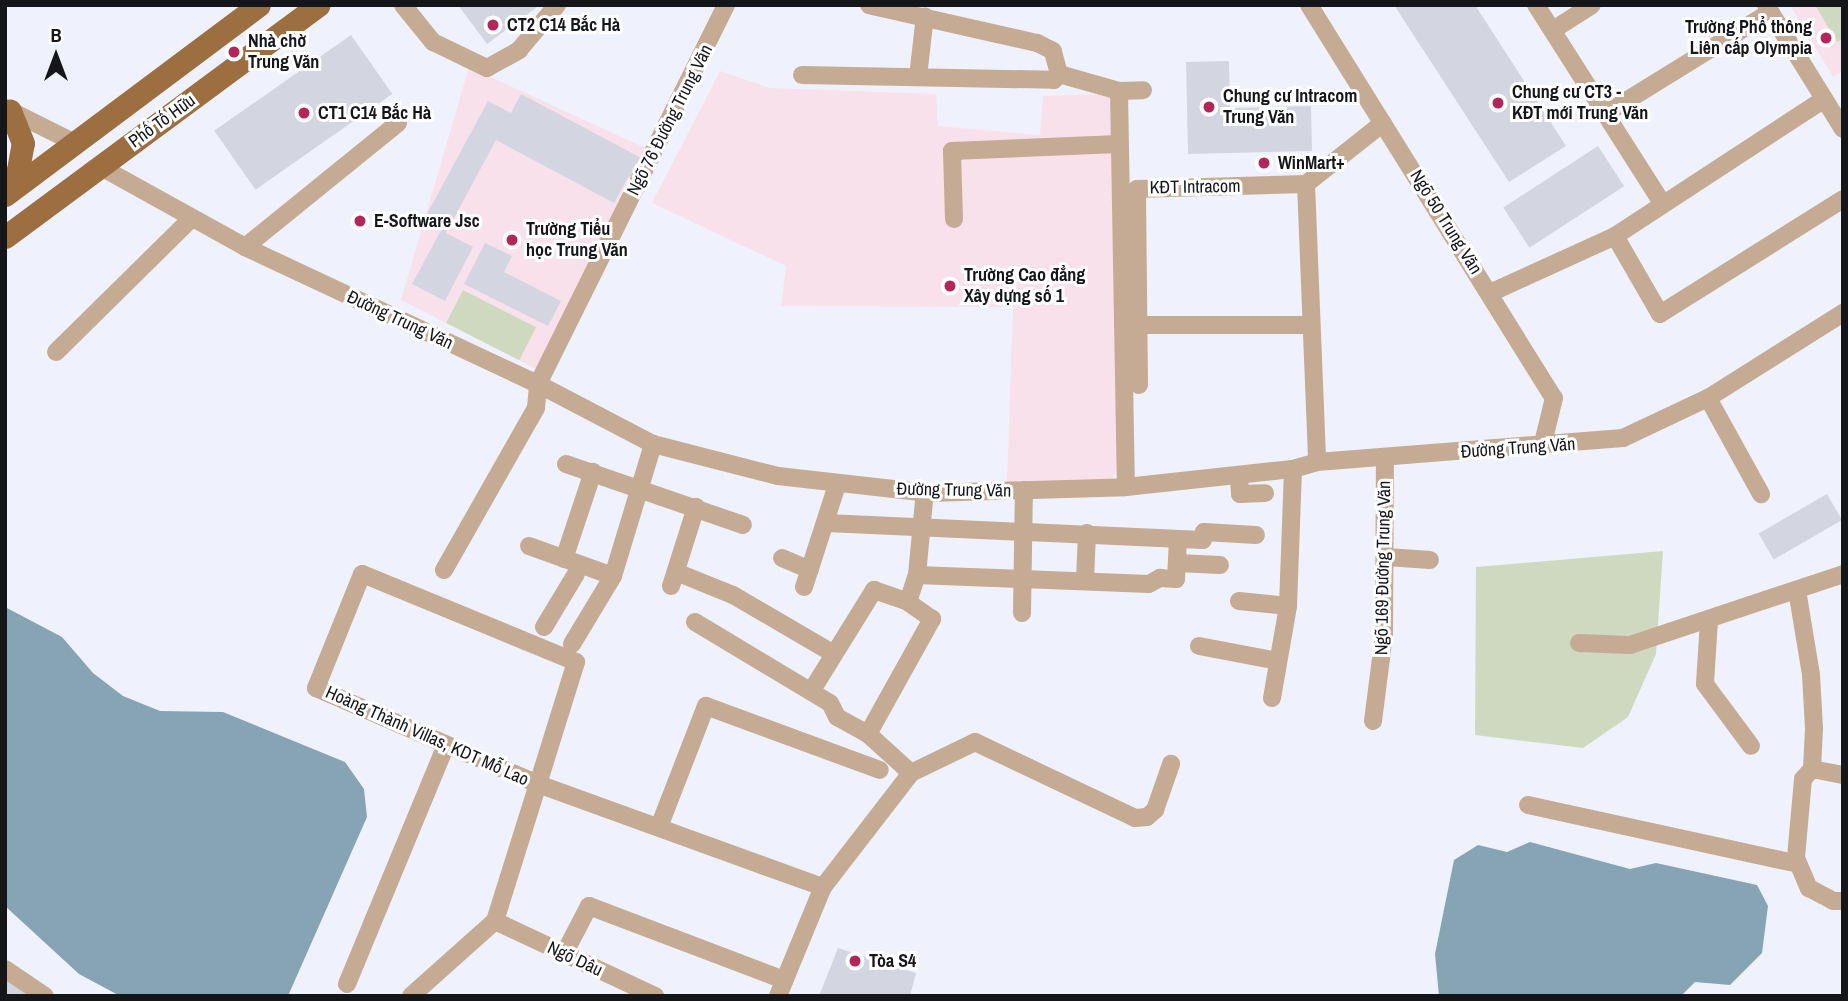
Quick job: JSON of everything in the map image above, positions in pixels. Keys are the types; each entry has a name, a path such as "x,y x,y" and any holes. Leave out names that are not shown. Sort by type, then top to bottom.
{"main road":[{"name":"Phố Tố Hữu","path":"5,193 259,5"},
{"name":"Phố Tố Hữu","path":"5,237 319,5"},
{"path":"5,193 18,170 23,143 8,109"},
{"path":"74,142 99,166"}],"street":[{"path":"403,5 433,42 487,68 519,50 557,5"},
{"name":"Ngõ 76 Đường Trung Văn","path":"444,570 536,408 538,384 726,5"},
{"path":"869,5 1037,43 1053,51 1059,74"},
{"name":"Ngõ 50 Trung Văn","path":"1309,5 1554,398 1542,447"},
{"path":"1536,5 1663,204"},
{"path":"1553,30 1592,5"},
{"path":"1605,114 1768,8 1843,129"},
{"path":"918,77 925,16"},
{"path":"802,75 1054,80 1059,74"},
{"path":"1059,74 1119,91 1143,90"},
{"path":"1119,91 1126,487"},
{"path":"1490,293 1615,236 1824,99"},
{"path":"8,109 74,142"},
{"path":"246,247 398,122"},
{"path":"1317,462 1306,184 1383,122"},
{"path":"954,219 952,151 1118,144"},
{"name":"Đường Trung Văn","path":"99,166 246,247 538,384 653,444 778,476 837,485 925,491 1126,487 1293,469 1317,462 1623,439 1708,398 1843,313"},
{"name":"KĐT Intracom","path":"1139,385 1136,188 1306,184"},
{"path":"1615,236 1660,314 1843,200"},
{"path":"56,352 192,218"},
{"path":"1139,325 1311,325"},
{"path":"1708,398 1761,494"},
{"path":"572,643 610,581 653,444"},
{"name":"Ngõ 169 Đường Trung Văn","path":"1373,721 1384,635 1387,557 1385,457"},
{"path":"566,464 743,524"},
{"path":"1272,698 1288,606 1293,469"},
{"path":"564,559 593,472"},
{"path":"1239,476 1240,494 1265,493"},
{"path":"782,558 807,579 837,485"},
{"path":"908,602 917,575 925,491"},
{"path":"1022,613 1024,491"},
{"path":"696,507 673,579 733,595 834,654"},
{"path":"827,523 922,530 1087,533 1203,540 1205,532 1256,534"},
{"path":"1086,580 1087,533"},
{"path":"917,575 1023,576 1149,584 1160,578 1176,579 1178,539"},
{"path":"528,546 564,559 610,581"},
{"path":"1387,557 1430,560"},
{"path":"546,562 576,574 610,581"},
{"path":"1177,563 1220,565"},
{"name":"Hoàng Thành Villas, KDT Mỗ Lao","path":"538,784 576,662 362,574 316,688 445,747 538,784 824,887"},
{"path":"544,627 576,574"},
{"path":"1579,643 1630,645 1843,574"},
{"path":"812,690 874,590 908,602 932,619 868,734"},
{"path":"1797,590 1811,678 1812,769 1803,779 1798,864 1809,888 1833,901 1843,901"},
{"path":"1239,601 1288,606"},
{"path":"1709,620 1705,684 1751,746"},
{"path":"695,622 812,690 830,703 837,717 868,734 911,773"},
{"path":"1199,646 1278,661"},
{"path":"659,827 706,706 880,770"},
{"path":"564,954 589,906 781,988 824,887 911,773 975,742 1135,818 1147,817 1155,810 1171,764"},
{"path":"347,984 445,747"},
{"path":"1812,769 1843,775"},
{"path":"411,996 495,921 538,784"},
{"path":"1528,804 1798,864"},
{"name":"Ngõ Dâu","path":"495,921 655,996"},
{"path":"5,969 45,996"}],"shaded area":[{"name":"Trường Phổ thông Liên cấp Olympia","path":"1790,5 1843,5 1843,71 1833,77"},
{"name":"Trường Tiểu học Trung Văn","path":"469,67 652,151 540,371 401,300"},
{"name":"Trường Cao đẳng Xây dựng số 1","path":"720,71 770,88 936,94 938,126 1040,135 1043,96 1110,94 1121,465 1108,484 1007,484 1013,307 781,306 786,266 652,203"}],"green space":[{"path":"1815,5 1843,5 1843,39 1837,42"},
{"path":"463,290 536,327 519,360 446,323"},
{"path":"1663,551 1656,654 1628,717 1583,748 1475,735 1476,567"}],"water":[{"path":"5,607 62,637 93,673 123,696 160,711 223,712 345,762 364,789 367,817 288,996 120,996 79,974 5,906"},
{"path":"1530,842 1630,869 1656,863 1757,885 1768,906 1762,953 1730,985 1695,982 1681,996 1439,996 1435,954 1454,860 1478,845 1507,852"}],"building":[{"name":"CT2 C14 Bắc Hà","path":"458,5 540,5 487,44"},
{"name":"Chung cư CT3 - KĐT mới Trung Văn","path":"1394,5 1475,5 1566,146 1509,182"},
{"name":"CT1 C14 Bắc Hà","path":"351,35 392,94 255,190 214,131"},
{"name":"Chung cư Intracom Trung Văn","path":"1229,61 1230,108 1311,106 1312,151 1188,154 1186,62"},
{"path":"521,94 647,161 637,180 629,176 614,203 496,140 446,233 473,247 445,301 412,284 445,223 427,214 488,101 511,113"},
{"path":"1598,146 1624,186 1529,248 1503,208"},
{"path":"485,243 512,256 504,272 561,301 548,326 464,284"},
{"path":"1827,494 1842,520 1774,559 1759,534"},
{"name":"Tòa S4","path":"838,948 916,973 910,996 819,996"},
{"path":"5,980 30,996 5,996"}],"place":[{"name":"CT2 C14 Bắc Hà","path":"493,25"},
{"name":"Trường Phổ thông Liên cấp Olympia","path":"1826,38"},
{"name":"Nhà chờ Trung Văn","path":"234,52"},
{"name":"Chung cư CT3 - KĐT mới Trung Văn","path":"1498,103"},
{"name":"Chung cư Intracom Trung Văn","path":"1209,107"},
{"name":"CT1 C14 Bắc Hà","path":"304,113"},
{"name":"WinMart+","path":"1264,163"},
{"name":"E-Software Jsc","path":"360,221"},
{"name":"Trường Tiểu học Trung Văn","path":"512,240"},
{"name":"Trường Cao đẳng Xây dựng số 1","path":"950,286"},
{"name":"Tòa S4","path":"855,961"}]}
